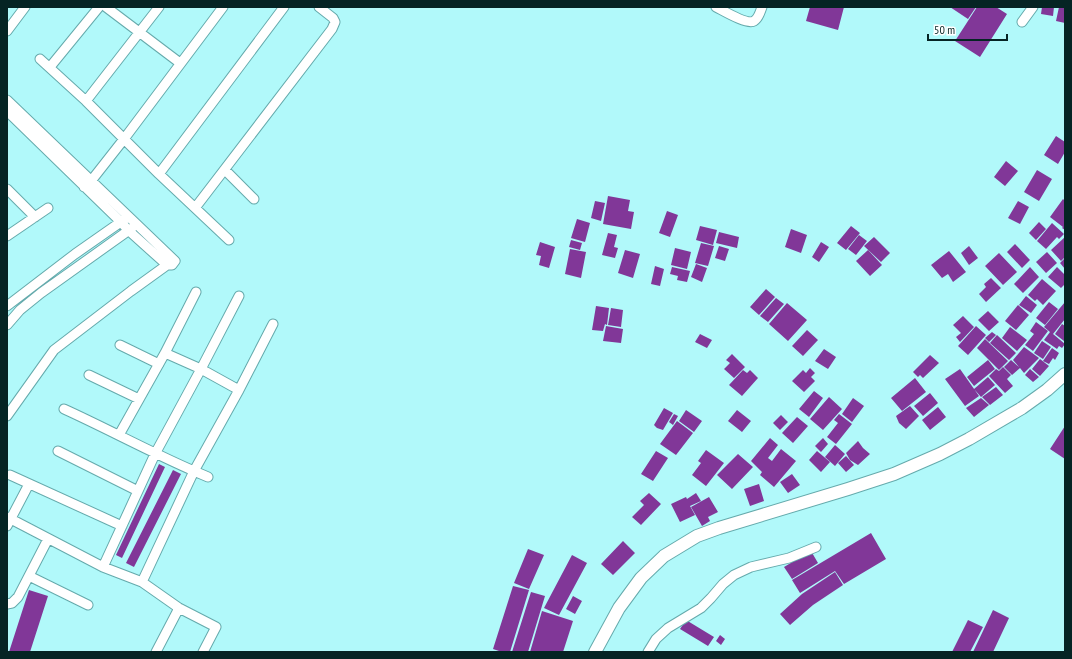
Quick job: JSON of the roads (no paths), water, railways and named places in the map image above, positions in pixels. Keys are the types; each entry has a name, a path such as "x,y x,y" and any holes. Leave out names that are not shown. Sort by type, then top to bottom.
{"street":[{"path":"7,31 25,7"},
{"path":"50,67 99,7"},
{"path":"106,7 180,63"},
{"path":"86,101 160,7"},
{"path":"88,184 124,139 223,7"},
{"path":"159,174 284,7"},
{"path":"195,208 332,29 334,22 333,18 319,7"},
{"path":"716,7 744,21 750,22 758,17 762,7"},
{"path":"1022,22 1033,7"},
{"path":"40,59 86,101 159,174 229,240"},
{"path":"7,100 88,184"},
{"path":"7,110 125,219 137,225 175,261 172,265 167,265 125,295 54,350 7,416"},
{"path":"225,170 254,199"},
{"path":"7,189 35,217"},
{"path":"7,236 48,208"},
{"path":"125,219 128,230 167,265"},
{"path":"7,306 75,254 125,219"},
{"path":"7,325 20,310 41,293 137,225"},
{"path":"119,435 165,353 196,292"},
{"path":"103,567 155,454 202,369 239,296"},
{"path":"142,582 194,470 239,390 273,324"},
{"path":"120,345 159,364"},
{"path":"165,353 202,369 239,390"},
{"path":"595,652 616,613 641,578 664,556 697,536 894,474 940,454 969,440 1022,408 1048,390 1065,374"},
{"path":"89,375 139,399"},
{"path":"64,408 155,454 208,477"},
{"path":"58,451 138,491"},
{"path":"10,475 122,526"},
{"path":"29,484 8,521 48,539 103,567 142,582 179,608 216,627 203,652"},
{"path":"7,604 12,603 18,597 48,539"},
{"path":"648,652 656,639 664,632 702,608 723,584 734,575 751,567 789,558 816,547"},
{"path":"29,576 88,606"},
{"path":"156,652 179,608"}]}
